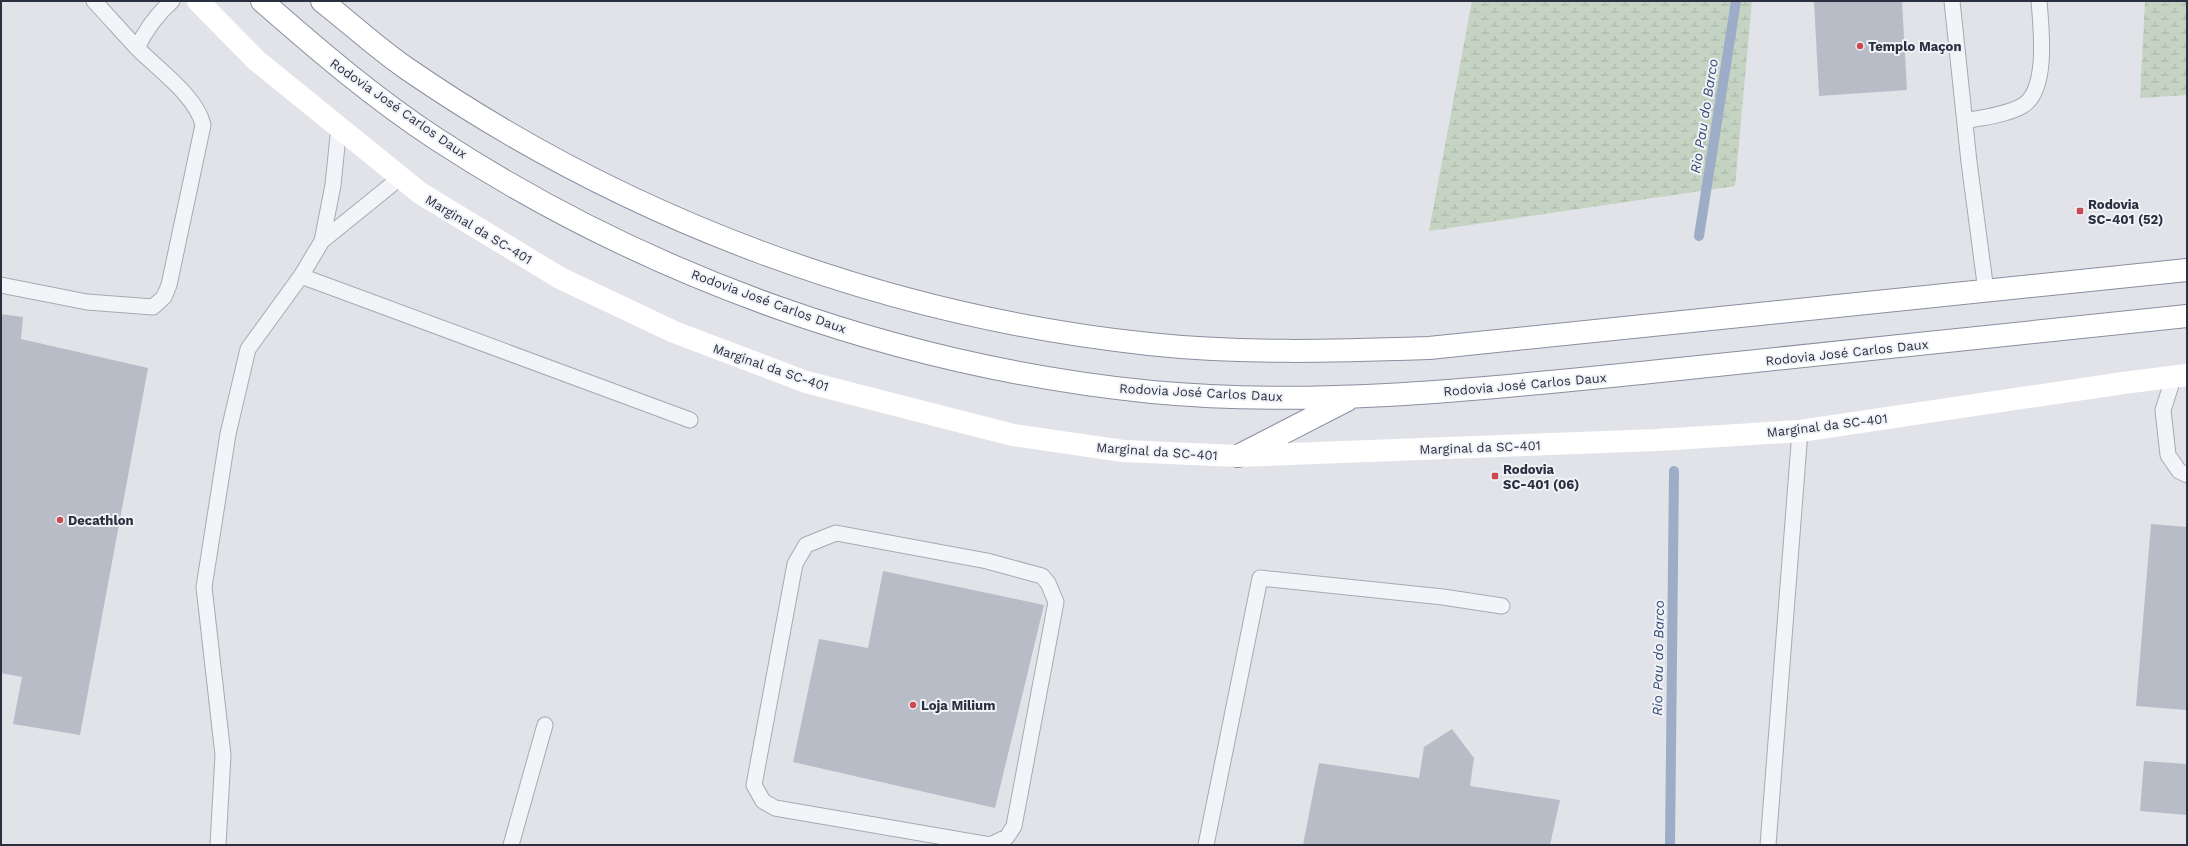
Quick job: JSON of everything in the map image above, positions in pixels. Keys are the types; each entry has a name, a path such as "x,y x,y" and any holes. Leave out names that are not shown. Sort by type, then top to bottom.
{"main road":[{"name":"Marginal da SC-401","path":"198,1 256,60 420,193 560,278 674,332 806,382 1013,435 1123,451 1238,456 1530,446 1800,431 2180,375"},
{"name":"Rodovia José Carlos Daux","path":"262,1 339,68 435,138 517,188 615,239 712,281 813,320 914,350 1064,381 1155,392 1250,397 1350,398 1550,382 2187,316"},
{"path":"322,1 404,66 465,106 544,154 655,210 734,242 822,273 926,304 1059,332 1149,344 1246,351 1346,351 1429,348 2187,270"},
{"path":"1238,456 1350,398"}],"lane":[{"path":"1,285 87,302 153,307 164,297 169,285 203,125 201,115 194,103 137,48 94,1"},
{"path":"137,48 147,29 161,11 172,1"},
{"path":"1952,1 1966,121 1969,162 1986,291"},
{"path":"1966,121 2024,105 2037,88 2042,60 2040,1"},
{"path":"322,242 333,185 339,126"},
{"path":"218,845 223,755 204,587 228,434 248,349 301,276 322,242 402,177"},
{"path":"301,276 690,420"},
{"path":"2180,375 2163,410 2168,455 2179,471 2187,475"},
{"path":"1768,845 1800,431"},
{"path":"836,533 987,561 1042,576 1048,582 1056,602 1014,826 1007,837 990,844 775,808 763,801 754,785 795,564 806,545 836,533"},
{"path":"1206,845 1260,578 1443,596 1502,606"},
{"path":"511,845 545,725"}],"green space":[{"path":"1472,1 1752,1 1735,186 1429,231"},
{"path":"2145,1 2187,1 2187,95 2140,98"}],"building":[{"name":"Templo Maçon","path":"1814,1 1902,1 1907,90 1819,96"},
{"name":"Decathlon","path":"1,314 23,317 21,339 148,368 80,735 13,724 22,677 1,673"},
{"path":"2151,524 2187,527 2187,710 2136,706"},
{"name":"Loja Milium","path":"883,571 1044,605 995,808 793,762 819,639 868,648"},
{"path":"1452,729 1474,758 1470,786 1560,800 1550,845 1303,845 1319,763 1419,778 1424,747"},
{"path":"2144,761 2187,764 2187,815 2140,811"}],"waterway":[{"name":"Rio Pau do Barco","path":"1699,236 1736,1"},
{"name":"Rio Pau do Barco","path":"1670,845 1674,471"}],"place":[{"name":"Templo Maçon","path":"1860,46"},
{"name":"Rodovia SC-401 (52)","path":"2080,211"},
{"name":"Rodovia SC-401 (06)","path":"1495,476"},
{"name":"Decathlon","path":"60,520"},
{"name":"Loja Milium","path":"913,705"}]}
